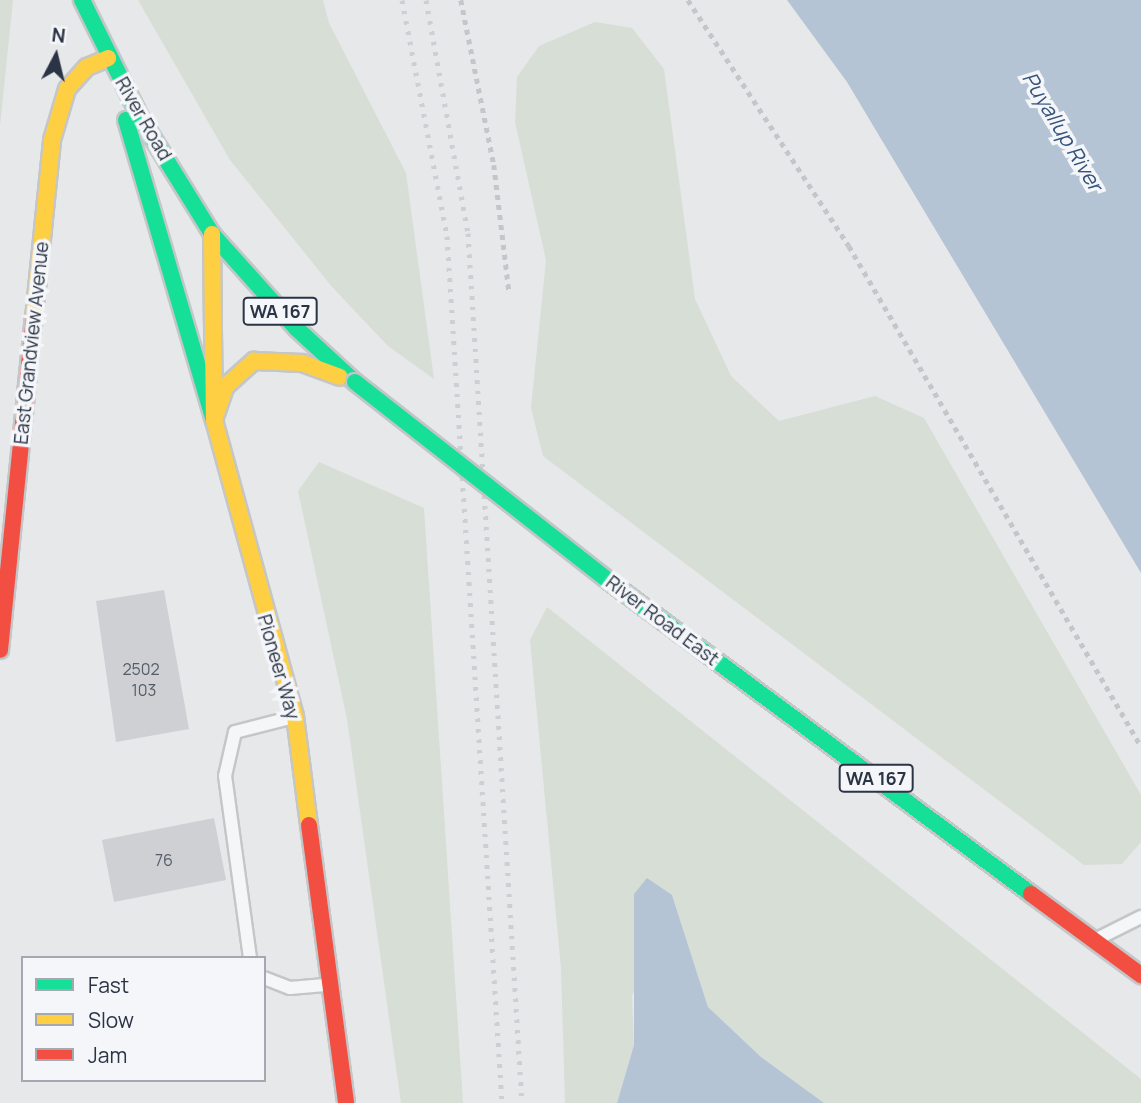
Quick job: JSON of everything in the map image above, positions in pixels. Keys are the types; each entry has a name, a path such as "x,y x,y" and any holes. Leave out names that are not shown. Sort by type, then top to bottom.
{"main road":[{"name":"River Road","path":"82,0 108,58 212,234"},
{"path":"108,58 214,420"},
{"name":"East Grandview Avenue","path":"0,650 52,140 67,89 87,67 108,58"},
{"name":"River Road East","path":"212,234 296,328 355,383 610,582 1141,975"},
{"name":"Pioneer Way","path":"212,234 214,420 295,716 346,1103"},
{"path":"214,420 226,387 254,361 302,363 355,383"}],"lane":[{"path":"250,956 225,776 235,732 295,716"},
{"path":"1094,940 1141,917"},
{"path":"266,979 290,988 330,985"}],"path":[{"path":"461,0 494,165 509,290"},
{"path":"688,0 849,246 1141,746"}],"shaded area":[{"path":"0,0 13,0 0,126"},
{"path":"138,0 323,0 329,23 406,173 434,379 388,346 333,288 230,160"},
{"path":"595,22 632,28 664,69 695,299 731,376 779,421 875,396 924,418 1141,795 1141,842 1122,864 1084,865 543,456 531,408 546,260 515,122 517,77 539,46"},
{"path":"319,462 424,508 463,1103 401,1103 347,719 298,491"},
{"path":"547,607 1141,1079 1141,1103 824,1103 761,1057 708,1007 672,895 632,996 634,1045 617,1103 565,1103 561,968 530,640"}],"water":[{"name":"Puyallup River","path":"787,0 1141,0 1141,573 847,82"},
{"path":"647,878 672,895 708,1007 761,1057 824,1103 617,1103 634,1045 634,894"}],"building":[{"path":"164,590 189,729 116,742 96,601"},
{"path":"214,818 226,880 114,902 102,840"}],"railway":[{"path":"402,0 447,236 502,1103"},
{"path":"426,0 468,233 522,1103"}],"traffic: fast":[{"path":"82,0 141,119 212,234 296,328 355,382"},
{"path":"126,120 214,420"},
{"path":"355,382 610,582"},
{"path":"610,582 1031,894"}],"traffic: slow":[{"path":"34,318 52,140 67,89 87,67 108,58"},
{"path":"212,234 214,420 295,716 309,825"},
{"path":"214,420 226,386 254,361 302,363 340,377"}],"traffic: jam":[{"path":"0,650 34,318"},
{"path":"309,825 346,1103"},
{"path":"1031,894 1141,975"}]}
